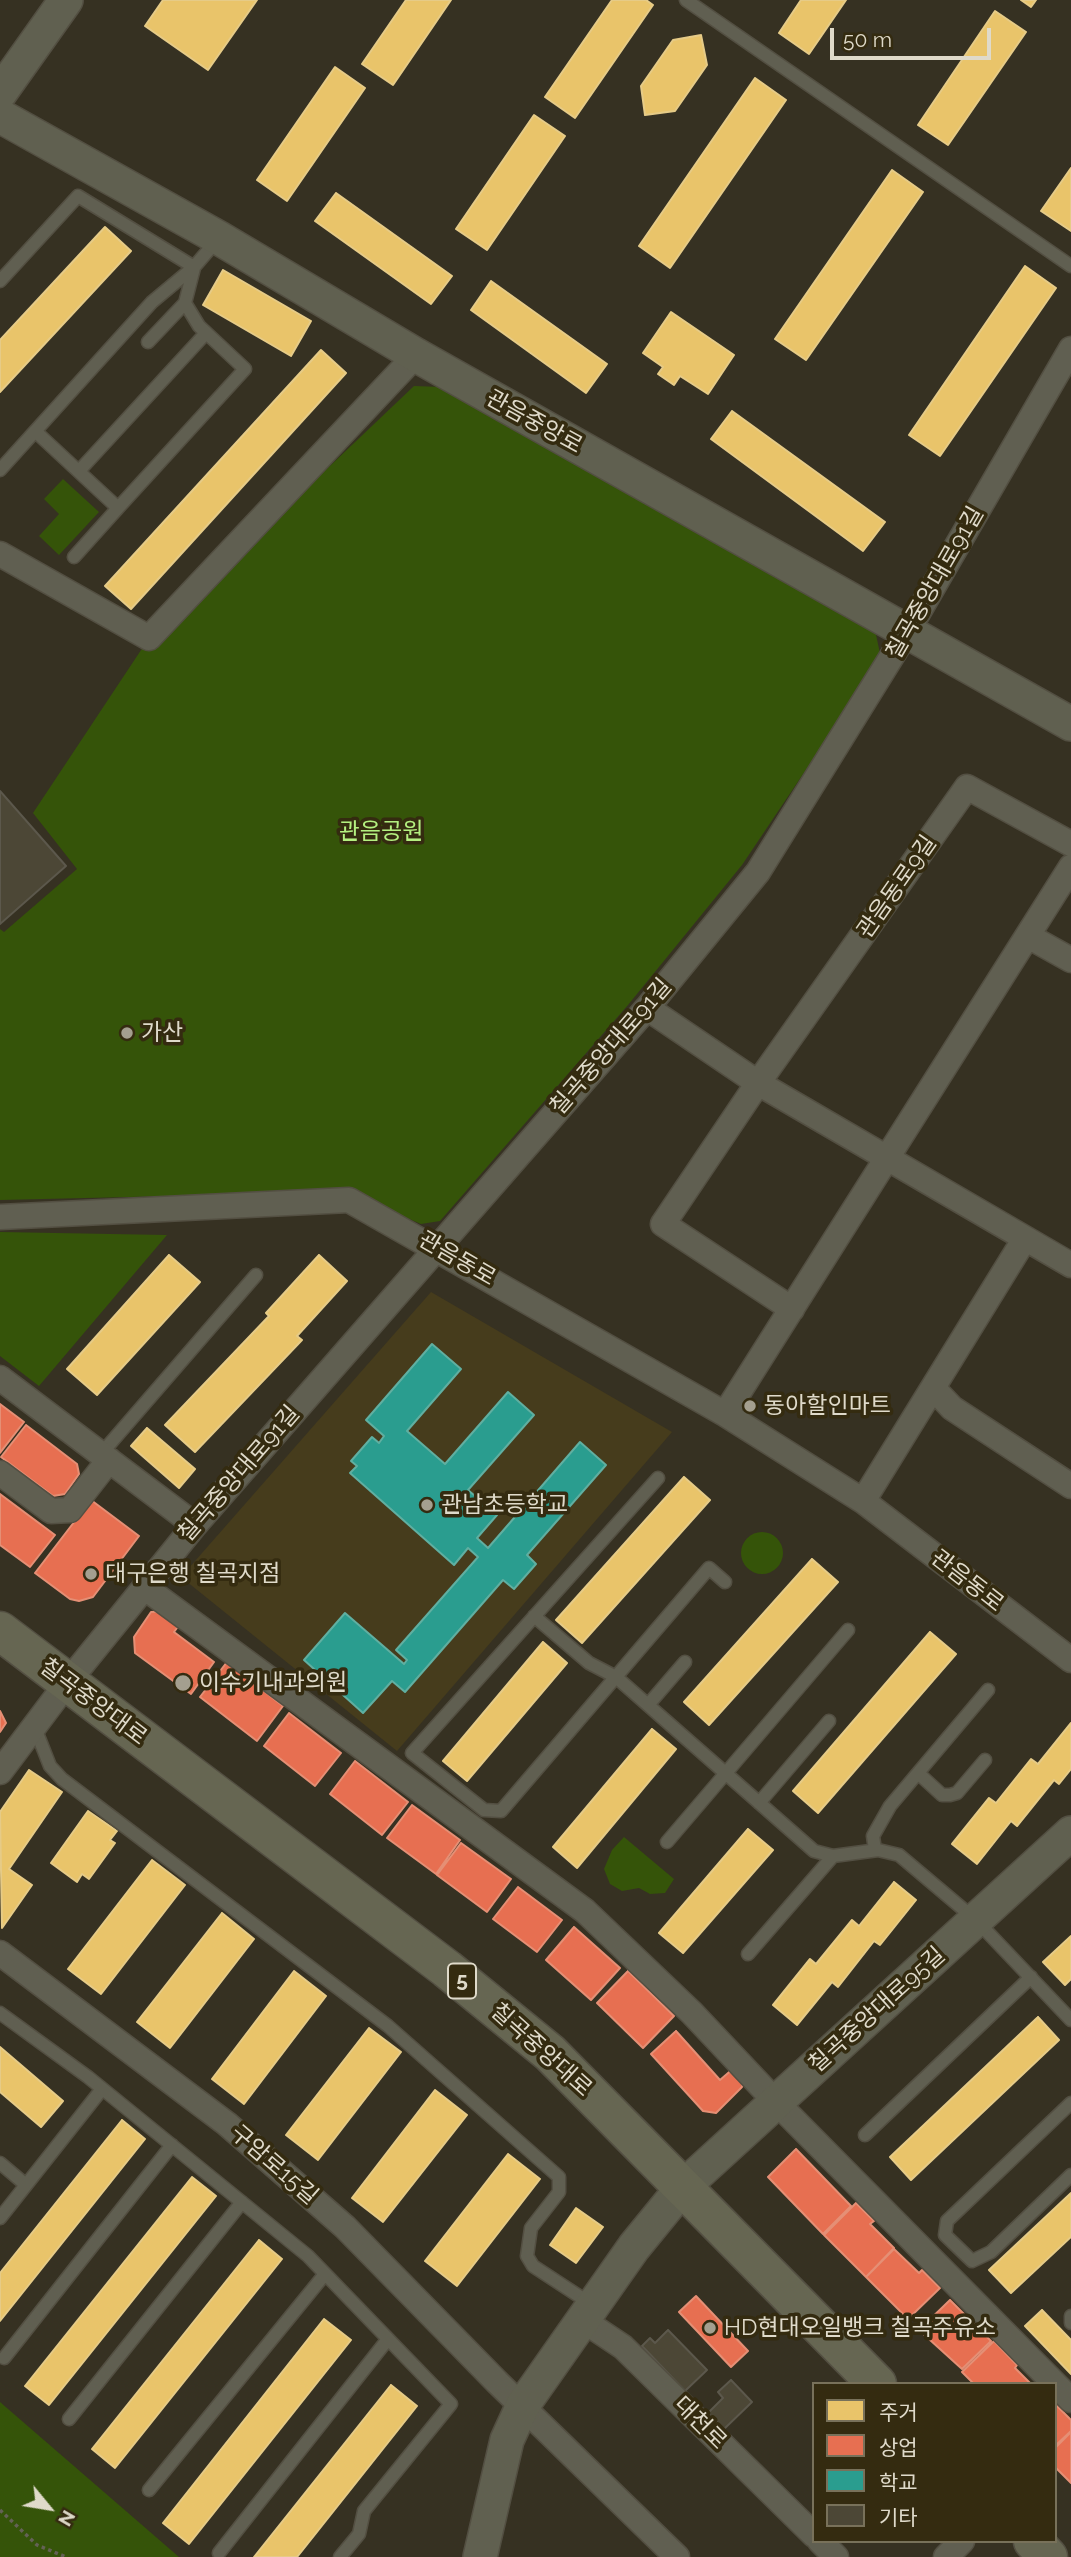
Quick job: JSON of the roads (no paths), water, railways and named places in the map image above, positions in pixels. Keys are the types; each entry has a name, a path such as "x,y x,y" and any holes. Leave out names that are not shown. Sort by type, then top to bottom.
{"main road":[{"path":"0,93 66,0"},
{"name":"관음중앙로","path":"0,116 219,238 416,355 1071,724"},
{"name":"칠곡중앙대로","path":"0,1631 550,2053 875,2382"},
{"name":"칠곡중앙대로95길","path":"683,2187 1071,1833"},
{"path":"480,2557 507,2440 523,2405 586,2311 683,2187"},
{"path":"1034,2543 1048,2557"}],"street":[{"name":"칠곡중앙대로91길","path":"0,1772 67,1683 195,1525 647,1008 758,872 907,632 1071,349"},
{"path":"0,554 149,638 416,355"},
{"name":"관음동로9길","path":"792,1309 663,1224 758,1083 967,787 1071,844"},
{"path":"725,1414 1071,867"},
{"path":"1028,936 1071,960"},
{"path":"647,1008 758,1083 1071,1265"},
{"name":"관음동로","path":"0,1217 349,1200 436,1247 725,1414 863,1501 1068,1651"},
{"path":"863,1501 1024,1240"},
{"path":"0,1378 195,1525"},
{"path":"934,1389 951,1408 1071,1486"},
{"path":"0,1473 51,1511 70,1510 105,1457"},
{"path":"144,1587 585,1911 692,2013 776,2102 1053,2382"},
{"name":"구암로15길","path":"0,1953 227,2124 345,2227 523,2405"},
{"name":"대천로","path":"586,2311 812,2533"},
{"path":"1057,2386 1071,2400"},
{"path":"523,2405 677,2557"},
{"path":"822,2543 836,2557"},
{"path":"946,2557 960,2543"}],"lane":[{"path":"686,0 1071,266"},
{"path":"0,281 78,196 194,267"},
{"path":"0,470 152,302 194,267 219,238"},
{"path":"148,342 185,303 194,267"},
{"path":"74,557 245,369 206,333 185,303"},
{"path":"79,471 206,333"},
{"path":"35,431 118,508"},
{"path":"105,1457 257,1275"},
{"path":"657,1478 412,1753 484,1810 501,1811 709,1568 725,1582"},
{"path":"534,1616 589,1663 616,1677 814,1851 833,1856 875,1850 899,1855 976,1920 1071,2020"},
{"path":"667,1842 727,1775 848,1630"},
{"path":"648,1705 685,1662"},
{"path":"875,1850 873,1836 890,1806 988,1690"},
{"path":"759,1803 829,1721"},
{"path":"34,1726 50,1766 61,1779 388,2026 559,2176 559,2192 531,2228 527,2256 533,2266 586,2311"},
{"path":"918,1773 942,1795 950,1795 957,1793 985,1760"},
{"path":"748,1954 833,1856"},
{"path":"865,2134 1031,1977"},
{"path":"0,2013 102,2088 242,2202 325,2274 452,2404 364,2511 359,2534 340,2557"},
{"path":"0,2218 102,2088"},
{"path":"1071,2103 947,2221 945,2235 972,2261 991,2252 1071,2175"},
{"path":"4,2358 172,2146"},
{"path":"0,2163 26,2185"},
{"path":"69,2418 242,2202"},
{"path":"149,2490 325,2274"},
{"path":"1071,2316 1071,2323"},
{"path":"219,2553 388,2339"}],"place":[{"name":"가산","path":"127,1033"},
{"name":"동아할인마트","path":"750,1406"},
{"name":"관남초등학교","path":"427,1505"},
{"name":"대구은행 칠곡지점","path":"91,1574"},
{"name":"이수기내과의원","path":"183,1683"},
{"name":"HD현대오일뱅크 칠곡주유소","path":"710,2328"}],"park label":[{"name":"관음공원","path":"381,832"}]}
